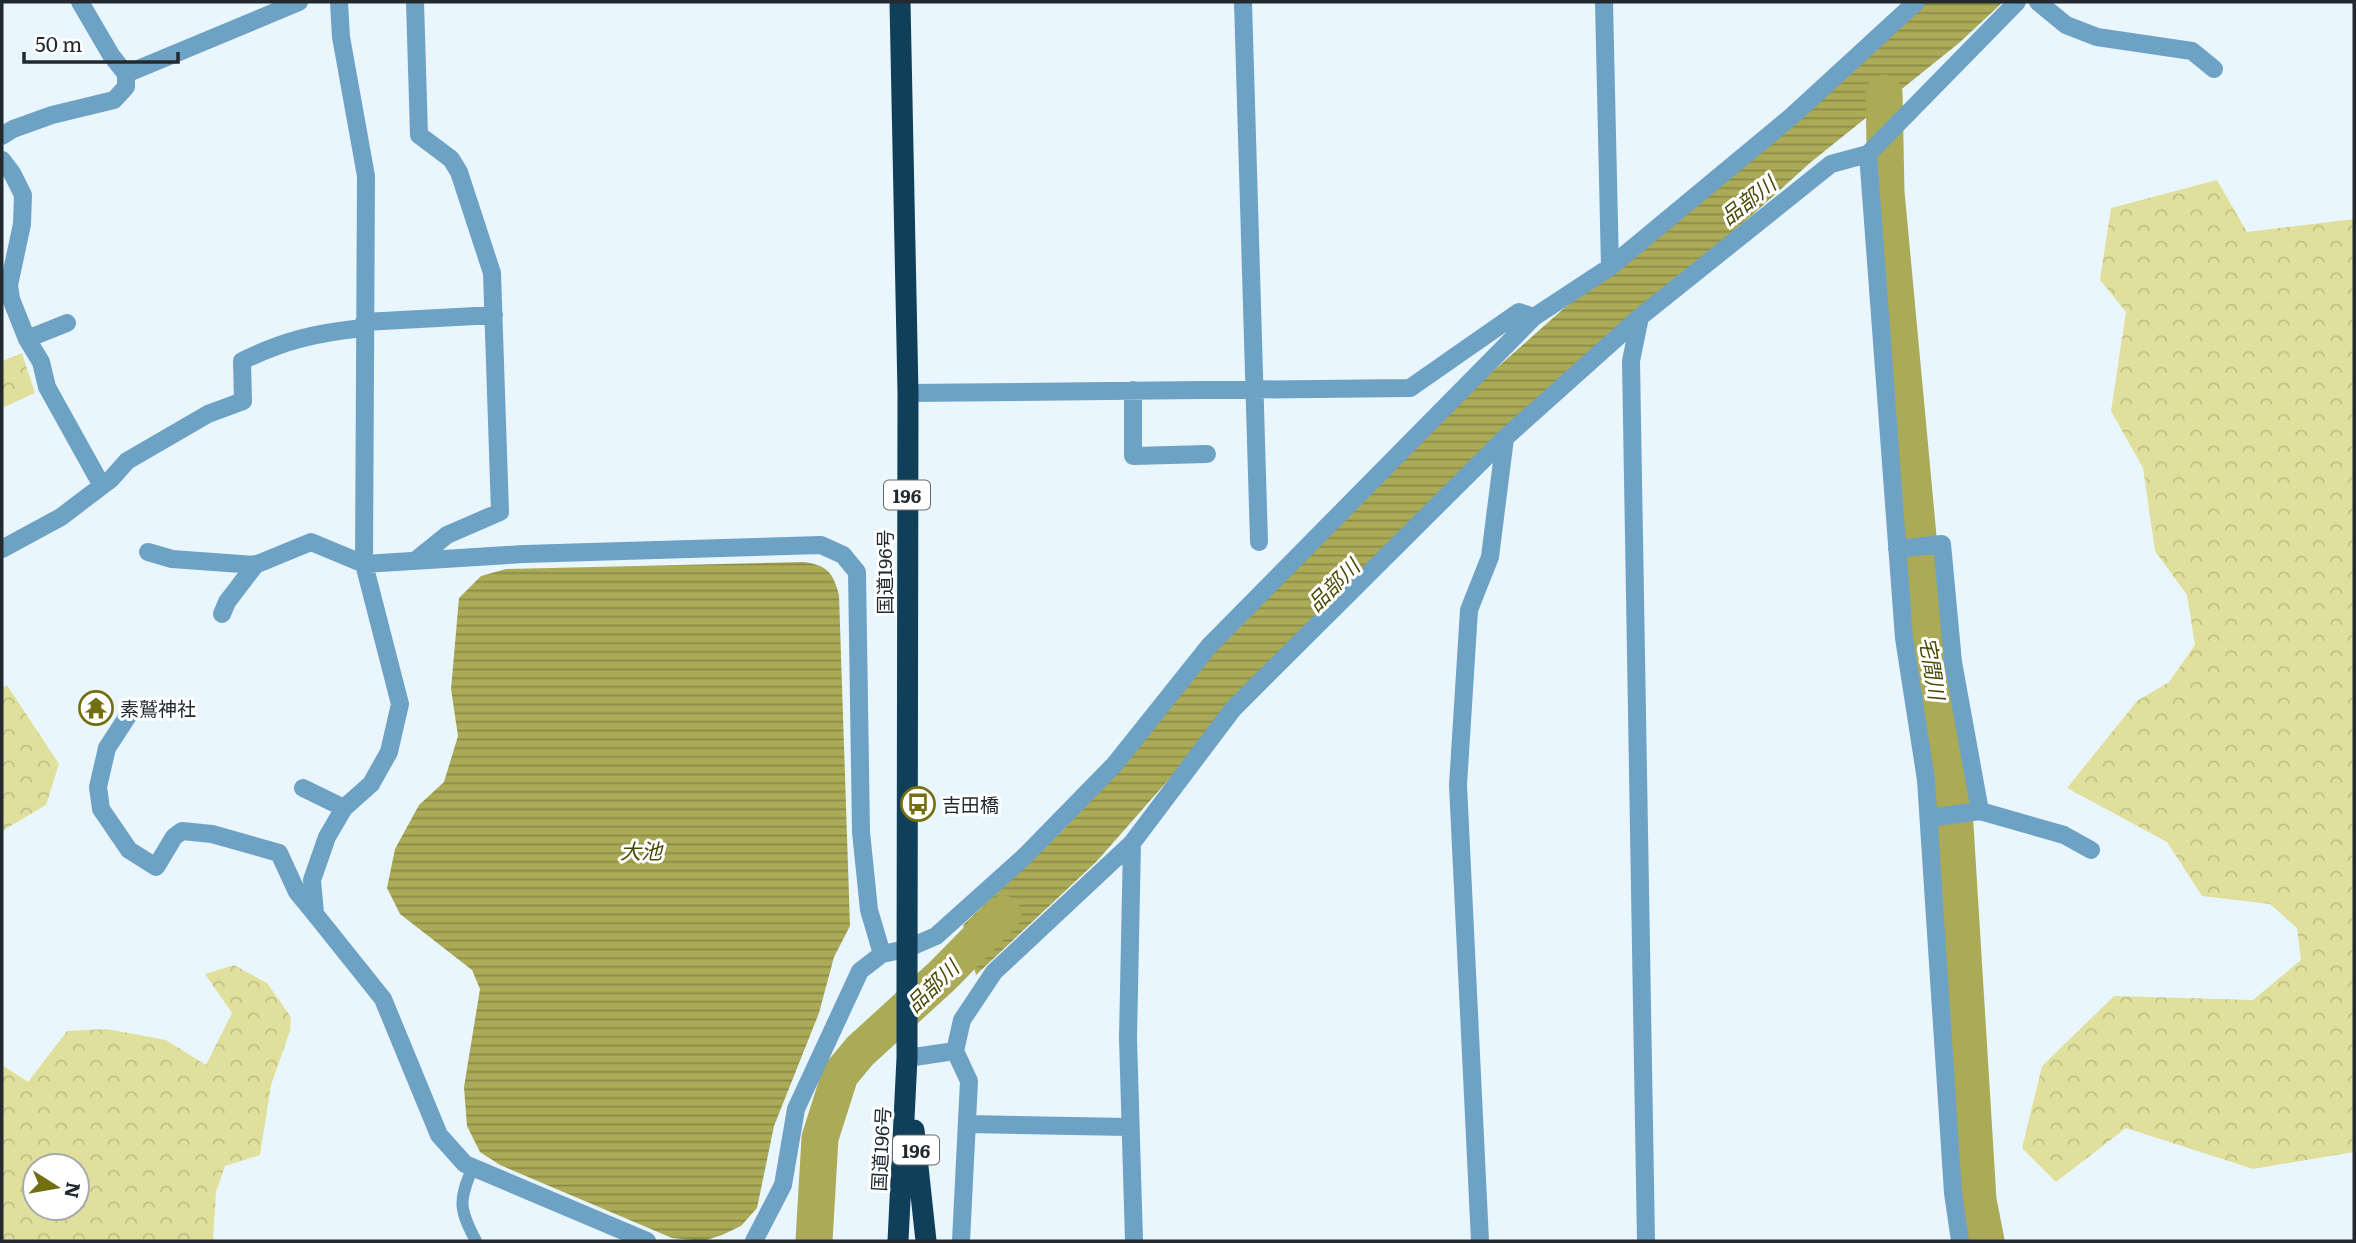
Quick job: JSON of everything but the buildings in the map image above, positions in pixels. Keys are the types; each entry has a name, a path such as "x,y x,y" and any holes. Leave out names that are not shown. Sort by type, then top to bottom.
{"highway":[{"name":"国道196号","path":"898,1241 907,1050 908,393 900,2"},
{"name":"国道196号","path":"907,1050 926,1241"}],"street":[{"path":"2,136 51,116 114,100 126,87 126,74 111,55 80,2"},
{"path":"126,74 299,2"},
{"path":"328,929 315,914 312,880 327,837 344,808 372,784 389,752 400,704 363,564 366,176 341,37 339,2"},
{"path":"415,2 419,135 451,159 459,172 492,273 499,512 447,535 416,560"},
{"path":"1243,2 1259,542"},
{"path":"1604,2 1609,267"},
{"path":"754,1241 783,1185 796,1109 860,971 882,954 906,949 936,936 1025,856 1114,765 1209,646 1534,317 1609,267 1792,116 1916,2"},
{"path":"961,1241 969,1081 955,1051 962,1020 994,972 1132,843 1233,709 1505,438 1640,317 1831,164 1869,153 2017,2"},
{"path":"2038,2 2066,25 2097,37 2192,51 2214,69"},
{"path":"1869,153 1903,638 1930,818 1953,1193 1960,1241"},
{"path":"2,160 23,195 22,224 9,285 11,299 27,339 41,362 54,402 102,486"},
{"path":"908,393 1410,388 1519,312 1534,317"},
{"path":"2,549 61,517 102,486 127,461 208,414 243,401 242,361 270,347 316,333 364,325 494,315"},
{"path":"1640,317 1631,361 1646,1241"},
{"path":"27,339 68,323"},
{"path":"1133,390 1133,456 1207,454"},
{"path":"1480,1241 1458,785 1469,610 1490,557 1505,438"},
{"path":"148,552 172,559 256,564 311,542 363,564 524,554 821,545 843,555 857,572 861,832 869,910 882,954"},
{"path":"1897,549 1942,544 1953,662 1979,811"},
{"path":"222,614 227,602 256,564"},
{"path":"133,708 107,748 98,787 101,808 129,849 156,867 174,837 181,831 212,834 279,853 297,892 383,999 439,1135 465,1164 647,1241"},
{"path":"303,788 344,808"},
{"path":"1930,818 1979,811 2064,835 2091,850"},
{"path":"1132,843 1128,1038 1134,1241"},
{"path":"907,1050 955,1051"},
{"path":"967,1124 1129,1127"}],"lane":[{"path":"473,1167 462,1191 461,1205 463,1217 476,1241"}],"green space":[{"path":"2217,180 2247,232 2354,219 2354,1152 2253,1169 2126,1128 2056,1182 2022,1148 2042,1066 2114,996 2253,1000 2301,960 2297,928 2270,904 2202,896 2167,842 2067,788 2137,701 2169,682 2195,645 2187,595 2155,551 2143,468 2111,411 2126,312 2100,280 2111,208"},
{"path":"22,353 35,393 2,408 2,361"},
{"path":"7,685 59,764 46,805 2,831 2,688"},
{"path":"234,965 267,983 291,1017 290,1031 271,1085 260,1155 225,1166 216,1192 213,1241 2,1241 2,1065 28,1082 67,1031 107,1029 166,1040 206,1065 232,1013 205,974"}],"water":[{"path":"1924,2 2003,2 1959,43 1811,162 1720,244 1644,306 1185,761 1097,861 976,975 963,925 1065,828 1132,754 1222,643 1466,395"},
{"name":"大池","path":"803,562 818,565 828,571 839,595 850,926 834,957 819,1013 774,1126 757,1208 741,1226 722,1235 703,1241 672,1238 500,1165 480,1152 467,1126 464,1087 480,989 472,970 400,914 387,888 395,849 419,805 444,782 458,736 451,689 459,598 481,576 506,569"}],"waterway":[{"name":"宅間川","path":"1884,93 1886,192 1924,601 1953,793 1978,1200 1986,1241"},
{"name":"品部川","path":"814,1241 820,1138 840,1075 860,1051 942,976 1003,914"}],"place":[{"name":"素鷲神社","path":"96,708"},
{"name":"吉田橋","path":"918,804"}]}
